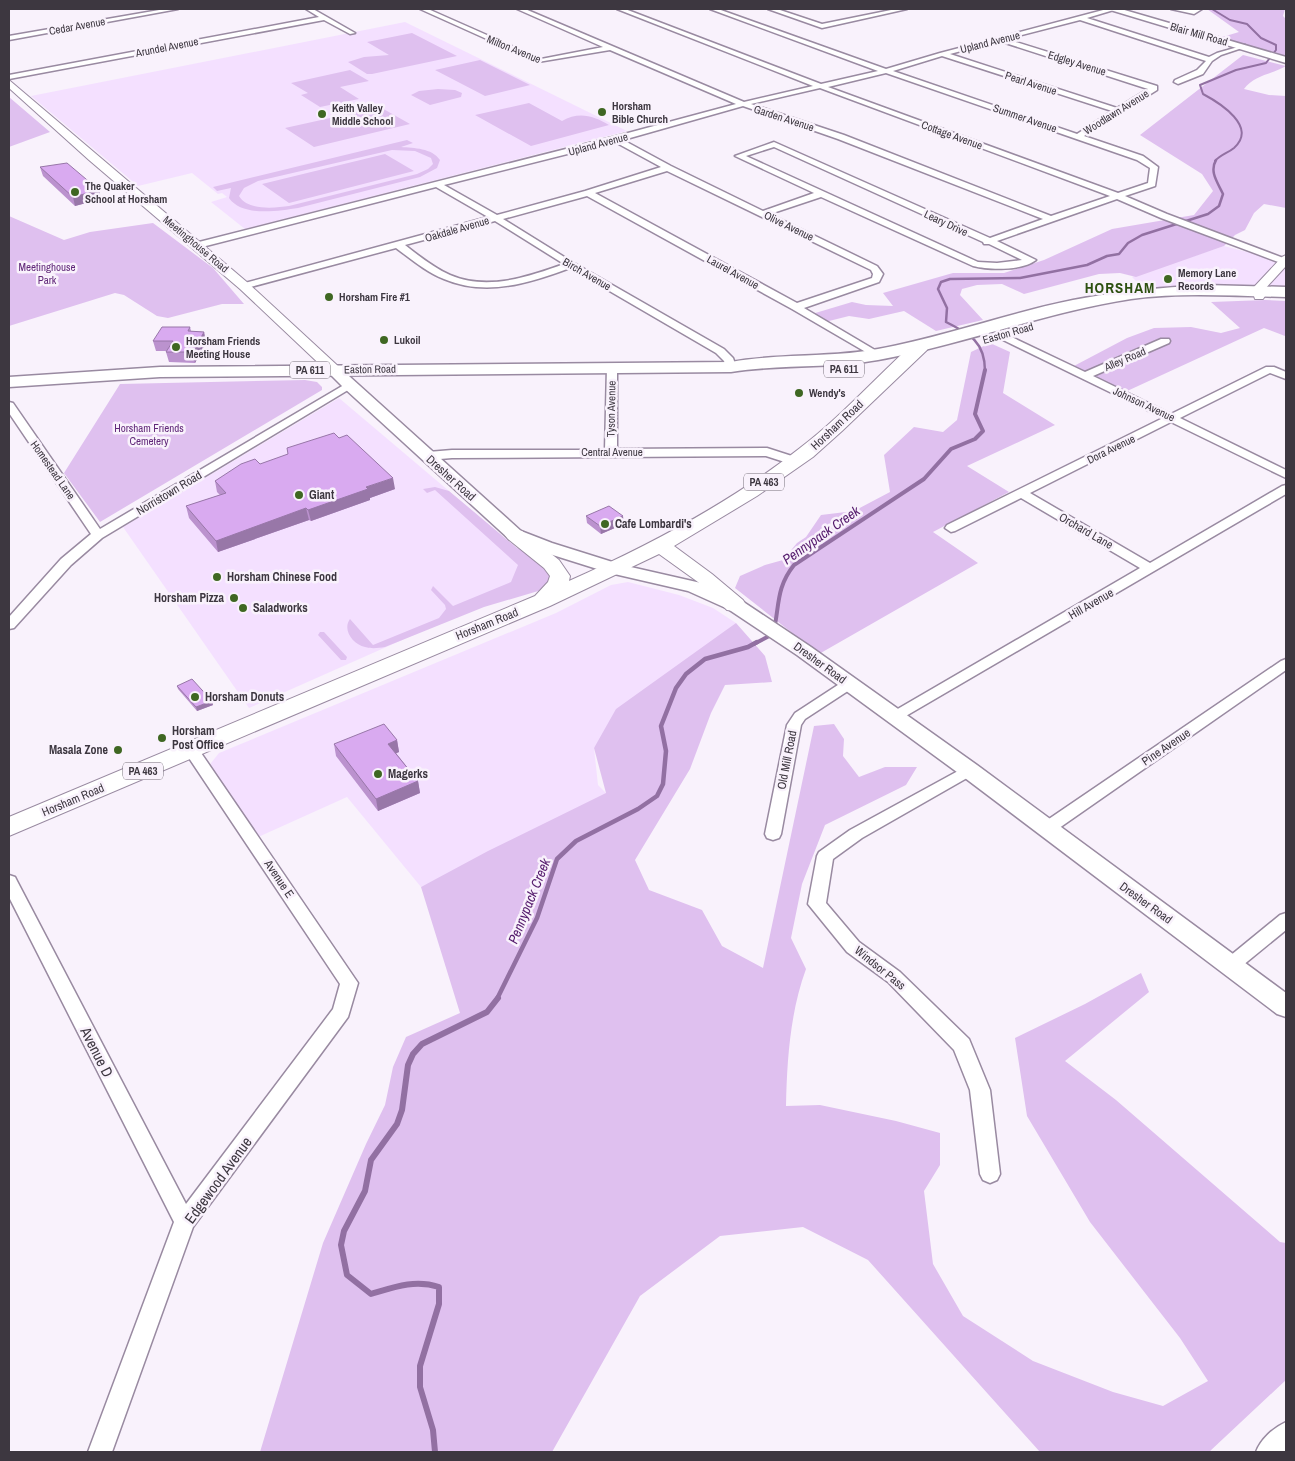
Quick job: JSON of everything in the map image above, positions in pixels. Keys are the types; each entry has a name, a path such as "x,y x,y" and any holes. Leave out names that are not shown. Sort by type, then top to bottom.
{"highway":[{"name":"Easton Road","path":"9,382 160,372 612,367 731,367 756,371 792,372 839,370 906,361 995,331 1134,302 1286,292"},
{"name":"Easton Road","path":"1259,293 1286,298"},
{"name":"Easton Road","path":"731,367 754,363 832,360 958,342"}],"main road":[{"name":"Blair Mill Road","path":"1113,9 1286,60"},
{"name":"Horsham Road","path":"9,827 192,751 330,689 540,603 617,569 714,515 807,452 921,346"},
{"name":"Dresher Road","path":"334,370 349,386 514,535 617,569 694,587 741,608 969,770 1286,1007"},
{"path":"514,535 554,567 560,576 558,584 540,603"},
{"path":"662,545 670,554 705,578 741,608"}],"street":[{"name":"Cedar Avenue","path":"9,38 175,9"},
{"path":"309,9 352,33"},
{"name":"Milton Avenue","path":"423,9 540,61 609,48"},
{"name":"Garden Avenue","path":"520,9 743,104 840,137 1052,220"},
{"name":"Cottage Avenue","path":"620,9 820,86 1116,195 1164,216 1285,260"},
{"name":"Summer Avenue","path":"713,9 886,71 1079,136 1140,158 1154,167 1152,184 1116,195 1052,220 987,242"},
{"path":"772,9 822,26 904,9"},
{"name":"Upland Avenue","path":"198,245 616,139 743,104 886,71 942,54 1113,9"},
{"path":"1174,9 1194,12 1199,9"},
{"name":"Arundel Avenue","path":"9,77 326,18"},
{"path":"1080,18 1210,60"},
{"name":"Edgley Avenue","path":"999,39 1154,88"},
{"path":"1178,82 1200,72 1210,60 1219,54 1243,46"},
{"name":"Pearl Avenue","path":"942,54 1120,111"},
{"name":"Meetinghouse Road","path":"9,83 93,158 198,245 334,370"},
{"name":"Woodlawn Avenue","path":"1079,136 1154,88"},
{"name":"Olive Avenue","path":"616,139 668,168 874,268 878,274 876,280 796,307"},
{"name":"Leary Drive","path":"774,144 987,242 1031,260 1009,267 992,267 976,264 739,156 774,144"},
{"name":"Oakdale Avenue","path":"244,286 588,193 668,168"},
{"name":"Birch Avenue","path":"438,185 720,351 729,360 731,367"},
{"name":"Laurel Avenue","path":"588,193 796,307 876,355"},
{"path":"764,213 823,193"},
{"path":"398,245 446,276 474,283 506,284 525,281 571,265"},
{"path":"1259,293 1285,260"},
{"name":"Johnson Avenue","path":"995,331 1286,474"},
{"name":"Alley Road","path":"1084,376 1165,341"},
{"name":"Tyson Avenue","path":"611,452 612,367"},
{"name":"Dora Avenue","path":"952,528 1174,419 1270,369 1286,376"},
{"name":"Norristown Road","path":"9,626 66,562 98,535 349,386"},
{"name":"Homestead Lane","path":"9,405 98,535"},
{"name":"Central Avenue","path":"428,456 611,452 767,452 794,461"},
{"name":"Hill Avenue","path":"894,717 1286,489"},
{"name":"Orchard Lane","path":"1022,493 1151,569"},
{"name":"Pine Avenue","path":"1046,829 1286,664"},
{"name":"Old Mill Road","path":"773,834 794,725 800,716 849,684"},
{"name":"Avenue E","path":"192,751 349,983 342,1012"},
{"name":"Windsor Pass","path":"969,770 856,834 825,856 817,904 853,946 894,977 962,1045 980,1090 990,1174"},
{"name":"Avenue D","path":"9,881 185,1222"},
{"path":"1231,965 1286,920"},
{"name":"Edgewood Avenue","path":"100,1452 185,1222 342,1012"},
{"path":"1268,1452 1286,1434"}],"shaded area":[{"name":"Keith Valley Middle School","path":"405,22 627,131 245,229 211,202 227,197 222,193 218,194 192,173 138,186 31,96"},
{"path":"1224,246 1286,262 1286,289 1252,287 1143,288 1132,277"},
{"path":"339,398 546,573 481,605 249,708 123,527"},
{"path":"628,582 679,595 713,608 736,623 622,712 594,748 598,785 609,796 421,887 347,797 256,838 210,768 211,763 219,753 556,613 611,585"}],"green space":[{"path":"1207,9 1285,9 1283,16 1286,19 1286,57 1219,38 1239,32"},
{"path":"412,33 457,56 372,74 367,74 348,62 364,57 389,55 367,42"},
{"path":"1243,55 1286,66 1258,78 1244,89 1269,95 1286,96 1286,208 1264,204 1254,213 1245,230 1235,235 1224,246 1136,277 1120,273 1099,274 1024,294 1002,284 977,285 962,289 960,295 983,320 936,331 904,311 869,319 849,316 825,322 812,314 852,302 866,305 893,306 883,293 953,273 1004,273 1044,260 1112,229 1194,215 1213,191 1202,174 1140,135"},
{"path":"480,60 530,85 485,96 435,70"},
{"path":"350,70 369,81 340,87 359,99 320,107 301,95 308,93 291,83"},
{"path":"455,90 462,93 461,97 430,105 411,95 419,91"},
{"path":"9,97 50,132 9,147"},
{"path":"529,103 562,121 580,115 598,119 609,125 531,146 475,115"},
{"path":"380,107 410,124 314,147 285,128"},
{"path":"407,140 413,143 401,147 428,151 440,160 437,168 420,177 298,208 261,211 242,208 229,198 231,188 217,191 213,187","holes":["392,150 415,151 431,158 433,164 428,169 417,174 283,207 255,206 243,201 239,196 244,188 258,181"]},
{"path":"385,154 414,171 289,203 262,184"},
{"name":"Meetinghouse Park","path":"9,216 64,240 90,232 153,223 213,268 244,304 222,304 168,318 157,316 124,295 115,293 9,326"},
{"path":"1286,301 1285,336 1264,328 1125,392 1072,367 1127,338 1154,328 1191,327 1221,333 1240,328 1211,302"},
{"path":"990,343 1010,352 1003,393 1055,425 967,466 1009,492 933,532 978,563 819,654 735,588 740,576 765,565 783,560 797,543 806,537 821,515 854,511 890,492 884,455 914,427 943,432 957,420 971,352"},
{"name":"Horsham Friends Cemetery","path":"305,380 317,382 322,387 322,390 100,522 64,473 120,384"},
{"path":"435,487 449,491 517,548 530,554 551,572 551,583 545,589 484,607 385,647 370,648 356,643 350,636 347,628 350,619 373,645 439,618 446,609 445,605 431,590 433,586 453,606 511,582 518,565 435,490 427,493 423,489"},
{"path":"736,623 765,656 772,682 725,685 711,713 690,769 635,860 649,890 702,910 722,946 763,968 814,726 834,724 844,739 843,756 859,777 885,767 917,767 906,785 825,825 802,884 791,938 806,969 796,1002 790,1037 786,1106 820,1105 896,1121 940,1133 940,1165 924,1191 933,1264 963,1316 1033,1361 1113,1392 1163,1406 1208,1381 1180,1338 1090,1222 1027,1116 1015,1038 1085,1004 1141,973 1149,992 1065,1061 1116,1100 1280,1242 1286,1243 1286,1380 1209,1452 1040,1452 868,1260 803,1227 720,1236 640,1296 552,1452 260,1452 323,1243 385,1105 393,1067 406,1037 460,1013 421,887 488,851 606,793 594,748 616,709"},
{"path":"320,632 324,632 347,657 346,660 341,660 318,635"}],"building":[{"path":"67,163 99,190 73,197 40,167"},
{"path":"162,327 190,327 188,331 204,332 193,352 166,352 173,341 153,341"},
{"name":"Giant","path":"334,433 339,438 347,435 393,478 366,487 368,489 308,510 306,508 216,541 186,506 226,493 215,481 241,464 255,459 260,464 288,454 287,448"},
{"path":"609,506 623,516 600,526 586,516"},
{"name":"Horsham Donuts","path":"192,679 212,701 196,707 177,686"},
{"name":"Magerks","path":"384,724 397,740 388,744 418,781 376,799 334,744"}],"waterway":[{"name":"Pennypack Creek","path":"1212,9 1230,20 1247,24 1261,38 1276,45 1276,50 1266,63 1236,70 1200,85 1203,94 1234,116 1242,132 1240,140 1234,148 1216,160"},
{"name":"Pennypack Creek","path":"985,370 979,346 969,335 946,322 947,308 938,289 941,282 950,279 1020,278 1087,265 1107,256 1119,254 1128,243 1142,235 1208,214 1219,206 1223,194 1213,169 1216,160"},
{"name":"Pennypack Creek","path":"754,644 773,634 781,590 794,565 924,479 951,449 975,439 983,431 975,414 985,370"},
{"name":"Pennypack Creek","path":"497,999 537,918 557,859 576,841 638,809 657,796 663,784 666,751 661,726 676,688 686,674 705,659 748,647 757,642"},
{"name":"Pennypack Creek","path":"435,1452 433,1430 420,1387 420,1366 439,1304 439,1287 413,1284 371,1294 347,1275 341,1245 344,1231 365,1191 371,1160 397,1124 402,1110 408,1065 413,1054 422,1044 487,1012 498,998"}],"place":[{"name":"Horsham Bible Church","path":"602,112"},
{"name":"Keith Valley Middle School","path":"322,114"},
{"name":"The Quaker School at Horsham","path":"75,192"},
{"name":"Memory Lane Records","path":"1168,279"},
{"name":"Horsham Fire #1","path":"329,297"},
{"name":"Lukoil","path":"384,340"},
{"name":"Horsham Friends Meeting House","path":"176,347"},
{"name":"Wendy's","path":"799,393"},
{"name":"Giant","path":"299,495"},
{"name":"Cafe Lombardi's","path":"605,524"},
{"name":"Horsham Chinese Food","path":"217,577"},
{"name":"Horsham Pizza","path":"234,598"},
{"name":"Saladworks","path":"243,608"},
{"name":"Horsham Donuts","path":"195,697"},
{"name":"Horsham Post Office","path":"162,738"},
{"name":"Masala Zone","path":"118,750"},
{"name":"Magerks","path":"378,774"}],"district":[{"name":"HORSHAM","path":"1120,287"}]}
